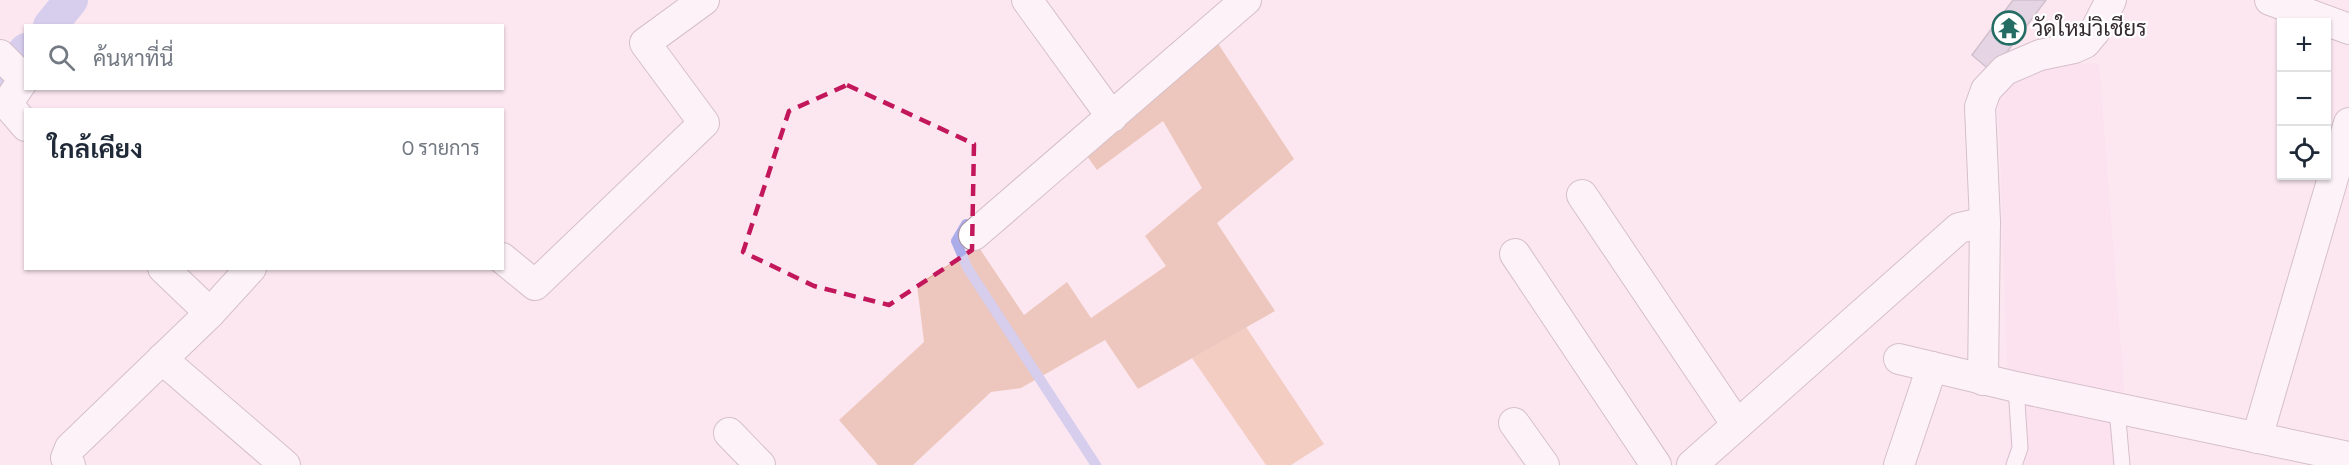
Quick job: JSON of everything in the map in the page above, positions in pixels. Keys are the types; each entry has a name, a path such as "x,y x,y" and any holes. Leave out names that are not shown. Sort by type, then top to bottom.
{"street":[{"path":"504,260 535,285 704,123 645,43 704,0"},
{"path":"1027,0 1112,117"},
{"path":"975,235 1246,0"},
{"path":"1983,380 1985,222 1980,107 1986,90 2005,70 2040,55 2074,48 2085,43 2095,31 2111,0"},
{"path":"2270,0 2349,29"},
{"path":"2,57 24,79 7,104 18,118"},
{"path":"2257,438 2349,123"},
{"path":"1582,195 1737,425"},
{"path":"1692,465 1959,228 1985,222"},
{"path":"1515,254 1656,465"},
{"path":"165,270 210,313"},
{"path":"70,465 66,458 70,448 210,313 249,270"},
{"path":"162,359 285,465"},
{"path":"1899,359 1983,380 2349,457"},
{"path":"1899,465 1932,367"},
{"path":"1514,423 1544,465"},
{"path":"729,433 760,465"}],"lane":[{"path":"2014,465 2020,448 2016,387"},
{"path":"2117,409 2122,465"}],"highlighted area":[{"path":"847,85 974,144 972,250 889,305 814,286 743,252 789,111"}],"shaded area":[{"path":"1217,42 1294,159 1217,223 1275,311 1138,389 1105,340 1021,388 991,392 913,465 878,465 839,420 924,342 917,285 978,246 1024,315 1067,282 1091,318 1166,266 1145,236 1202,188 1163,121 1097,170 1087,156"},
{"path":"2099,63 2130,465 2005,465 2010,446 1998,94 2017,76 2071,64"},
{"path":"1246,327 1324,444 1291,465 1266,465 1192,358"}],"building":[{"name":"วัดใหม่วิเชียร","path":"2013,0 2046,0 1992,72 1972,55"}],"waterway":[{"path":"52,24 71,0"},
{"path":"0,81 24,52"},
{"path":"966,224 956,241 968,269 1096,465"}],"place":[{"name":"วัดใหม่วิเชียร","path":"2009,28"}]}
